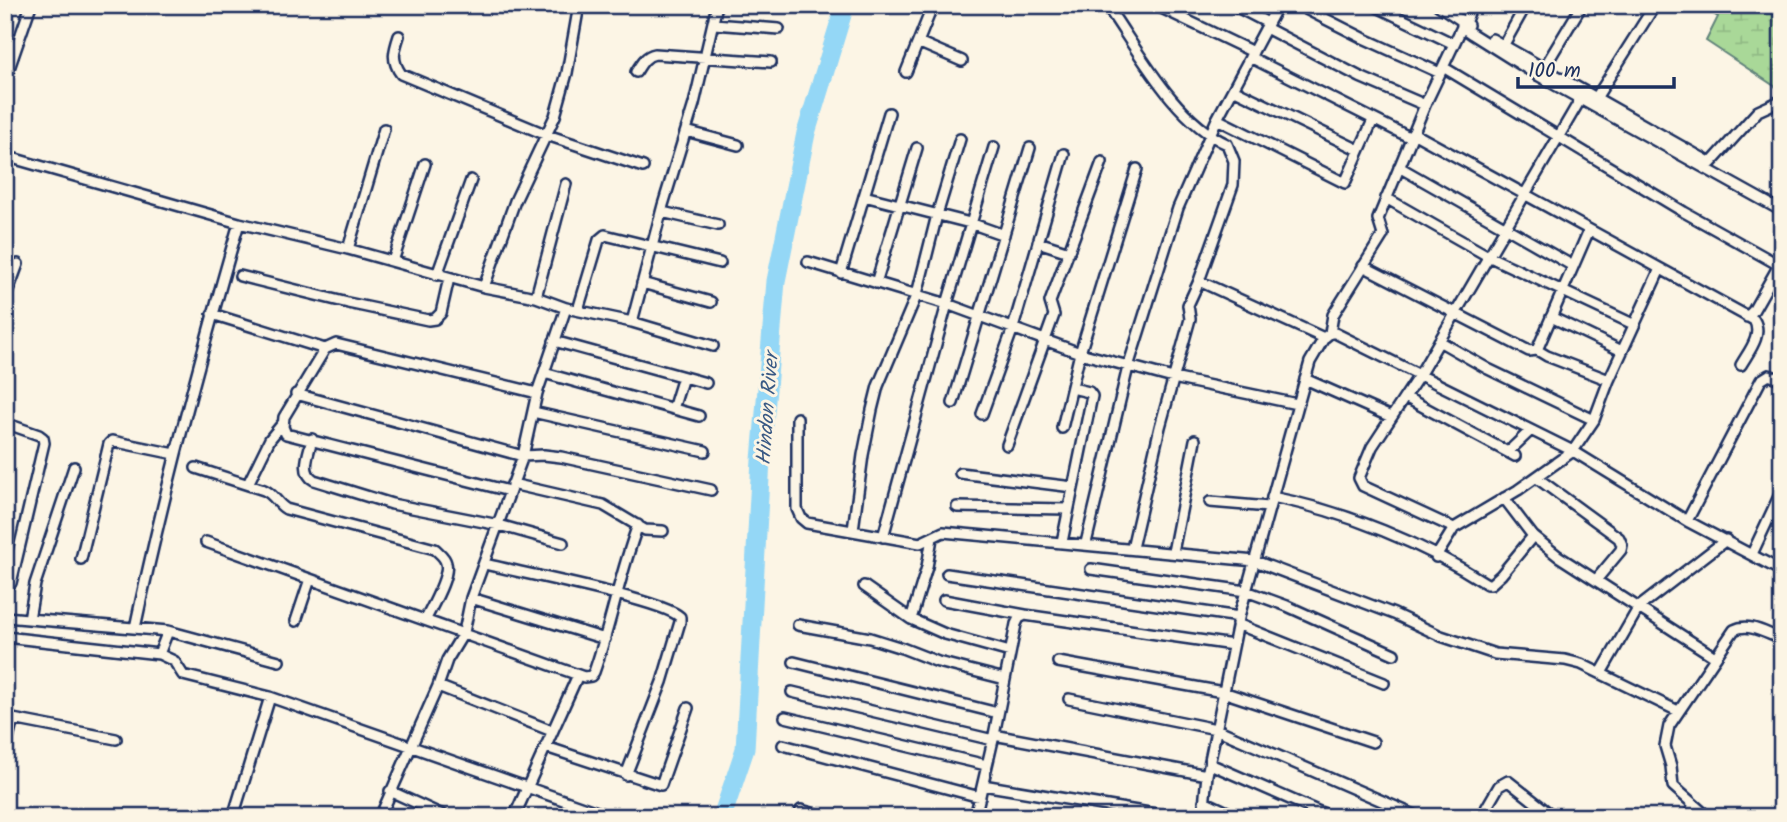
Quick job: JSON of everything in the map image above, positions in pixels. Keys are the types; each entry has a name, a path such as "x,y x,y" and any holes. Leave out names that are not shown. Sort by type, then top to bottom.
{"street":[{"path":"5,80 31,5"},
{"path":"484,287 515,201 555,116 568,72 579,5"},
{"path":"632,322 686,131 717,5"},
{"path":"906,72 933,5"},
{"path":"1109,5 1150,70 1188,117 1209,136 1227,144 1235,167 1231,191 1188,305 1190,319 1160,427 1132,548"},
{"path":"1155,5 1373,120 1412,136 1524,195 1757,323 1758,331 1741,365"},
{"path":"1233,5 1360,77 1425,105"},
{"path":"1086,544 1128,367 1178,208 1217,119 1278,5"},
{"path":"1298,5 1363,38 1441,70 1780,262 1754,311 1747,317"},
{"path":"1373,5 1454,44"},
{"path":"1203,817 1207,775 1238,621 1310,362 1327,336 1333,315 1383,235 1378,219 1425,105 1462,27 1462,21 1438,5"},
{"path":"1472,5 1465,23 1711,163 1758,111 1781,100"},
{"path":"1503,46 1526,5"},
{"path":"1544,68 1582,5"},
{"path":"1596,98 1655,5"},
{"path":"714,24 779,29"},
{"path":"1462,27 1580,100 1782,211"},
{"path":"399,36 393,55 401,74 547,135 643,167"},
{"path":"918,42 962,61"},
{"path":"636,72 649,56 772,62"},
{"path":"1233,89 1359,150"},
{"path":"1454,527 1359,483 1359,478 1365,460 1420,374 1580,100"},
{"path":"841,272 888,113"},
{"path":"1217,119 1345,183 1373,120"},
{"path":"348,249 384,129"},
{"path":"686,131 737,145"},
{"path":"853,530 863,455 878,386 917,295 960,139"},
{"path":"883,537 994,146"},
{"path":"876,283 917,148"},
{"path":"953,403 1030,148"},
{"path":"982,414 1013,328 1064,154"},
{"path":"5,156 239,223 348,249 484,287 536,297 713,346"},
{"path":"1007,445 1054,315 1050,302 1102,162"},
{"path":"393,261 425,164"},
{"path":"1399,167 1573,266"},
{"path":"1062,428 1080,353 1137,169"},
{"path":"437,275 471,180"},
{"path":"536,297 566,184"},
{"path":"864,196 970,223 1004,235"},
{"path":"1386,198 1488,256 1633,324"},
{"path":"662,212 718,225"},
{"path":"135,628 175,454 239,223"},
{"path":"1537,350 1589,230"},
{"path":"578,310 601,236 720,262"},
{"path":"1038,242 1069,251"},
{"path":"808,262 947,304 1045,341 1128,367 1297,404"},
{"path":"5,299 18,264"},
{"path":"1363,266 1522,348 1537,350 1609,380"},
{"path":"1436,557 1454,527 1537,478 1573,451 1594,420 1633,324 1660,269"},
{"path":"240,276 428,320 435,319 441,313 449,278"},
{"path":"1199,281 1327,336 1335,333 1420,374 1573,451 1687,521 1782,571"},
{"path":"642,284 712,302"},
{"path":"380,817 447,660 464,632 471,598 523,456 537,393 566,307"},
{"path":"212,314 324,349"},
{"path":"1551,317 1622,351"},
{"path":"554,341 706,383"},
{"path":"1439,341 1488,369 1594,420"},
{"path":"537,393 336,344 324,349 296,394 283,423 286,434 510,487 603,505 651,531 663,531"},
{"path":"544,373 699,416"},
{"path":"1687,521 1760,380 1769,376 1782,380"},
{"path":"673,409 683,377"},
{"path":"1305,379 1391,417"},
{"path":"1062,542 1091,396 1089,392 1072,388"},
{"path":"296,394 523,456 561,457 711,490"},
{"path":"1405,397 1511,454 1530,431"},
{"path":"533,412 705,451"},
{"path":"797,418 797,509 800,518 807,523 920,542 943,532 1255,561 1371,605 1441,636 1495,654 1565,660 1601,673 1678,711"},
{"path":"5,423 39,435 44,443 11,583"},
{"path":"248,484 270,439 283,423"},
{"path":"312,439 306,471 314,480 392,504 499,525 563,543"},
{"path":"1173,552 1195,440"},
{"path":"81,559 109,444 112,441 175,454"},
{"path":"29,619 35,584 74,467"},
{"path":"196,468 271,493 279,505 286,509 435,549 443,555 447,563 446,574 426,619"},
{"path":"960,473 1073,487"},
{"path":"1537,478 1619,538 1621,551 1596,580"},
{"path":"1752,554 1782,490"},
{"path":"1272,496 1343,515 1386,532 1464,569 1487,584 1491,584 1501,575 1533,536"},
{"path":"1504,498 1533,536 1716,657"},
{"path":"1210,502 1269,508"},
{"path":"957,507 1068,509"},
{"path":"206,542 464,632 578,675 591,676 605,639 626,556 638,525"},
{"path":"911,619 927,567 932,538"},
{"path":"1601,673 1639,607 1726,540"},
{"path":"485,564 618,595 672,611 680,617 662,682 626,775"},
{"path":"1091,569 1246,591 1287,606 1394,654"},
{"path":"947,574 1238,621 1384,683"},
{"path":"296,621 310,579"},
{"path":"864,586 911,619 946,634 1010,652"},
{"path":"471,598 605,639"},
{"path":"944,600 1025,615 1233,645"},
{"path":"976,816 1016,624 1019,618 1025,615"},
{"path":"5,617 168,631 279,661"},
{"path":"798,625 870,638 938,662 1005,679"},
{"path":"1708,817 1673,786 1665,746 1669,726 1734,630 1752,628 1782,639"},
{"path":"159,653 168,631"},
{"path":"5,637 159,653 174,661 183,674 270,697 603,814"},
{"path":"794,662 998,713"},
{"path":"1058,662 1223,692 1373,742"},
{"path":"514,817 578,675"},
{"path":"438,686 552,731"},
{"path":"792,692 993,738 1207,775"},
{"path":"233,817 270,697"},
{"path":"1069,699 1216,729 1419,817"},
{"path":"546,747 660,786 663,784 688,708"},
{"path":"785,717 986,765"},
{"path":"5,751 9,718 116,739"},
{"path":"783,745 980,797"},
{"path":"1210,764 1331,817"},
{"path":"1480,817 1501,783 1508,781 1554,817"},
{"path":"983,785 1173,817"},
{"path":"390,791 447,817"},
{"path":"1203,801 1238,817"},
{"path":"1688,817 1694,805"},
{"path":"801,810 827,817"}],"green space":[{"path":"1698,5 1761,5 1782,20 1782,83 1779,89 1706,41 1718,17"}],"waterway":[{"name":"Hindon River","path":"722,817 745,749 761,460 776,281 806,133 845,5"}]}
